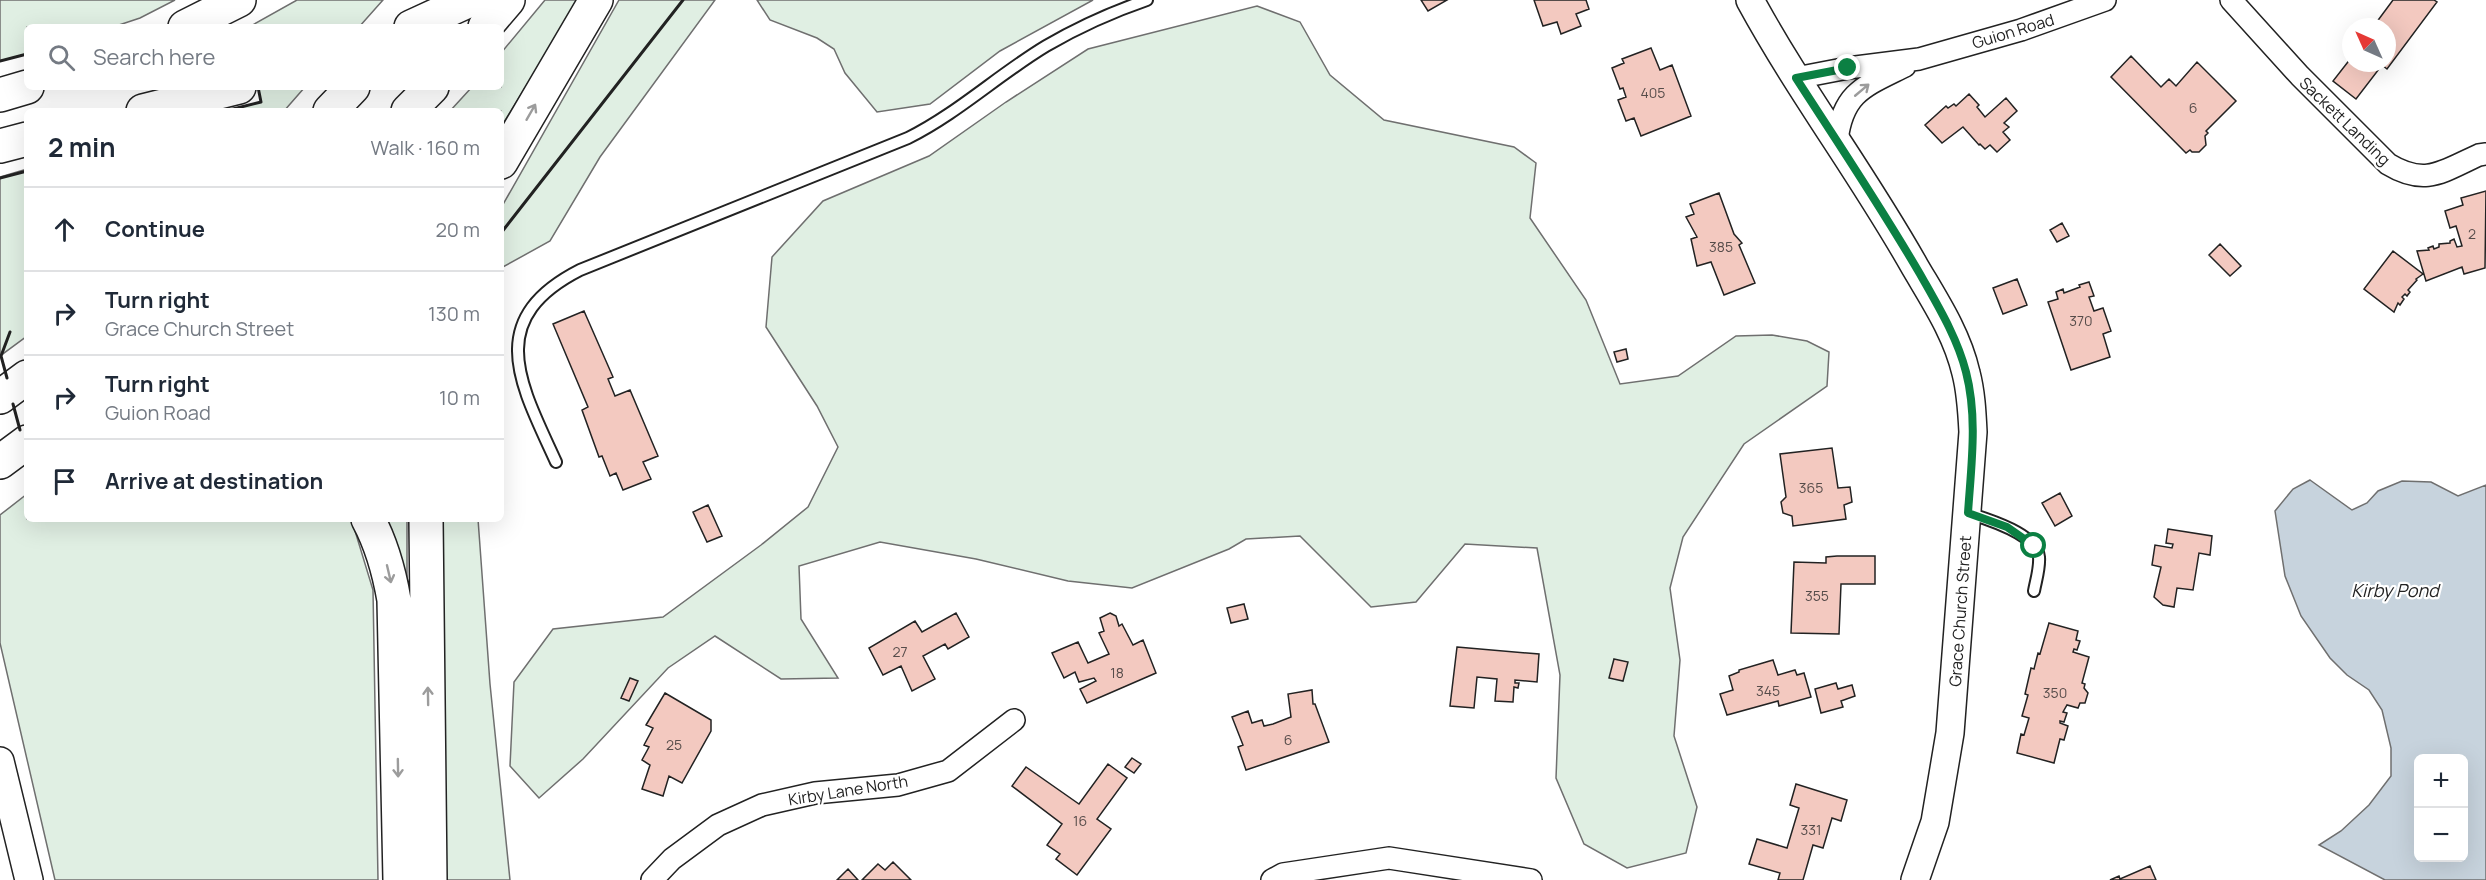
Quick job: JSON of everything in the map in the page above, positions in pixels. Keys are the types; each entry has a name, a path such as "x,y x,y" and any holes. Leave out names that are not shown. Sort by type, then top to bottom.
{"highway":[{"path":"191,24 239,0"},
{"path":"411,24 430,0"},
{"path":"416,24 470,0"},
{"path":"488,24 508,0"},
{"path":"504,157 596,0"},
{"path":"155,108 227,90"},
{"path":"333,108 350,90"},
{"path":"411,108 429,90"},
{"path":"0,146 24,140"},
{"path":"0,397 24,379"},
{"path":"0,462 24,443"},
{"path":"370,522 379,540 389,570 394,600 400,880"},
{"path":"426,522 430,880"}],"street":[{"name":"Grace Church Street","path":"1750,0 1796,78 1897,234 1945,318 1966,372 1973,432 1950,733 1935,822 1915,880"},
{"name":"Guion Road","path":"1796,78 1848,68 1919,59 2020,30 2105,0"},
{"name":"Sackett Landing","path":"2231,0 2373,151 2403,174 2420,177 2434,175 2486,154"},
{"name":"Guion Road","path":"1837,140 1840,118 1849,101 1866,85 1919,59"},
{"name":"Kirby Lane North","path":"652,880 672,859 718,825 762,805 815,793 898,785 948,771 1014,720"},
{"path":"0,761 29,880"},
{"path":"1272,880 1283,874 1389,858 1531,880"}],"lane":[{"path":"556,462 521,382 516,357 523,325 535,303 551,287 580,270 908,138 958,109 1047,46 1106,16 1146,0"},
{"path":"1968,513 2007,527 2034,546 2039,554 2034,591"}],"green space":[{"path":"0,0 175,0 140,18 122,24 24,24 24,55 0,61"},
{"path":"297,0 383,0 362,24 254,24"},
{"path":"545,0 579,0 504,122 504,108 453,108 469,90 504,90 504,49"},
{"path":"619,0 715,0 600,157 550,241 504,266 504,203"},
{"path":"757,0 1093,0 1000,51 930,104 877,112 845,73 834,49 817,38 770,20"},
{"path":"1257,6 1300,22 1330,75 1384,120 1514,147 1536,163 1530,218 1586,300 1620,384 1678,376 1736,336 1772,335 1807,341 1829,352 1827,386 1744,444 1683,537 1670,588 1680,660 1674,736 1697,807 1686,853 1627,868 1584,844 1556,778 1560,675 1537,548 1465,544 1416,602 1371,607 1300,536 1246,539 1229,549 1132,588 1068,581 976,559 880,542 799,566 801,619 838,678 781,679 715,636 668,668 583,759 539,798 510,766 514,682 553,629 663,617 761,545 808,507 838,447 817,406 766,327 772,257 823,201 929,156 1006,102 1088,49"},
{"path":"259,90 302,90 287,108 237,108 261,102"},
{"path":"24,170 24,338 0,356 0,177"},
{"path":"24,496 24,522 352,522 373,590 378,880 55,880 0,643 0,515"},
{"path":"383,522 407,522 407,604"},
{"path":"441,522 478,522 490,684 510,880 446,880"}],"water":[{"name":"Kirby Pond","path":"2310,480 2352,510 2367,503 2378,491 2402,481 2431,482 2458,496 2486,485 2486,880 2385,880 2319,845 2341,831 2369,805 2391,776 2391,748 2382,710 2369,690 2347,675 2330,658 2301,616 2285,576 2275,511 2293,489"}],"building":[{"path":"1421,0 1447,0 1428,11"},
{"path":"1534,0 1586,0 1589,9 1576,14 1581,26 1561,34 1557,22 1543,26"},
{"path":"2393,0 2434,0 2437,2 2396,57 2396,18 2380,18"},
{"path":"1651,48 1660,70 1672,65 1691,116 1641,136 1634,118 1626,121 1618,100 1626,97 1623,88 1620,89 1612,68 1624,63 1622,59"},
{"path":"2131,56 2161,87 2169,79 2176,86 2197,62 2236,101 2206,131 2208,133 2205,136 2206,145 2199,152 2190,150 2186,153 2111,77"},
{"path":"2342,70 2342,72 2377,72 2356,99 2333,81"},
{"path":"1969,94 1979,105 1977,107 1985,117 2006,98 2017,111 2004,123 2009,127 2003,132 2010,140 1997,152 1990,145 1985,149 1979,145 1963,127 1942,143 1925,125 1946,106 1948,108 1954,104 1956,106"},
{"path":"2486,191 2485,268 2464,274 2462,267 2426,281 2417,251 2429,250 2428,248 2433,246 2434,249 2439,247 2439,244 2450,243 2454,239 2457,247 2462,246 2456,226 2450,228 2445,211 2463,205 2461,198"},
{"path":"1719,193 1734,234 1742,243 1739,245 1755,283 1724,295 1711,262 1697,266 1691,239 1697,237 1686,217 1694,214 1690,204"},
{"path":"2062,223 2069,236 2057,242 2050,230"},
{"path":"2220,244 2241,266 2230,276 2209,255"},
{"path":"2393,251 2423,274 2408,290 2410,292 2407,296 2405,294 2402,297 2404,299 2400,305 2398,303 2394,312 2364,289"},
{"path":"2017,279 2027,305 2003,314 1993,288"},
{"path":"2089,282 2094,296 2089,297 2094,311 2103,308 2111,331 2103,334 2110,357 2071,370 2048,302 2058,299 2056,292 2063,289 2064,293"},
{"path":"584,311 613,377 608,379 615,396 630,390 658,456 643,462 651,479 623,490 616,473 610,476 602,456 599,457 582,410 588,407 553,324"},
{"path":"1626,349 1628,359 1617,362 1614,352"},
{"path":"1832,448 1838,488 1850,487 1852,502 1844,505 1846,519 1793,526 1792,516 1783,513 1781,502 1786,497 1780,454"},
{"path":"2060,493 2072,516 2055,526 2042,503"},
{"path":"708,505 722,536 707,542 693,512"},
{"path":"2168,529 2212,536 2210,555 2199,553 2193,590 2177,588 2174,607 2163,605 2154,597 2161,567 2152,565 2155,545 2172,548 2173,544 2166,543"},
{"path":"1875,556 1875,584 1841,584 1839,634 1791,633 1794,562 1826,563 1826,557"},
{"path":"1244,604 1248,619 1231,623 1227,608"},
{"path":"956,613 969,637 948,649 945,644 923,656 935,679 912,691 901,666 883,675 869,648 915,621 922,632"},
{"path":"1110,613 1116,616 1119,626 1122,624 1133,645 1143,640 1156,673 1087,703 1080,689 1096,681 1094,678 1079,682 1075,672 1064,678 1052,653 1078,642 1088,663 1109,654 1099,633 1104,631 1100,618"},
{"path":"2049,623 2078,631 2076,640 2080,641 2077,650 2074,649 2073,652 2089,657 2082,683 2085,684 2084,688 2088,693 2085,703 2080,703 2078,708 2067,705 2063,712 2067,713 2064,722 2060,721 2060,723 2068,726 2064,740 2060,739 2054,763 2017,753 2021,734 2024,735 2029,718 2022,716 2028,695 2025,694 2031,668 2034,669 2038,653 2040,654"},
{"path":"1457,647 1539,654 1537,682 1515,680 1515,683 1519,683 1518,688 1514,687 1513,702 1495,701 1497,679 1477,677 1474,708 1450,706"},
{"path":"1614,659 1628,662 1623,681 1609,678"},
{"path":"1773,660 1778,675 1795,670 1797,675 1804,673 1811,697 1779,706 1778,701 1727,715 1720,694 1733,690 1729,676 1739,670"},
{"path":"630,678 638,681 629,701 621,698"},
{"path":"1836,683 1838,689 1852,685 1855,696 1841,701 1843,707 1821,713 1815,689"},
{"path":"1312,690 1313,704 1315,704 1329,742 1246,770 1238,747 1243,745 1232,717 1248,711 1252,723 1262,720 1264,726 1273,724 1291,717 1288,694"},
{"path":"665,693 711,720 711,731 682,783 669,776 663,796 642,789 650,765 642,760 649,747 644,745 653,728 646,725"},
{"path":"1132,758 1141,764 1134,773 1125,767"},
{"path":"1108,764 1127,778 1097,819 1111,829 1077,875 1056,859 1060,854 1047,845 1062,824 1012,786 1026,767 1079,804"},
{"path":"1796,784 1847,800 1841,821 1832,818 1823,848 1813,845 1803,880 1778,880 1780,873 1749,864 1757,839 1787,848 1799,808 1790,805"},
{"path":"893,862 911,880 862,880 878,864 885,870"},
{"path":"2150,866 2156,880 2110,880 2119,876 2120,879"},
{"path":"848,869 858,880 837,880"}],"wall":[{"path":"504,229 683,0"},
{"path":"0,61 24,55"},
{"path":"237,108 261,102 259,90"},
{"path":"0,178 24,172"},
{"path":"7,378 1,356 10,332"},
{"path":"13,404 20,430"}],"route":[{"path":"1848,68 1796,78 1897,234 1945,318 1957,344 1966,372 1971,400 1973,432 1968,513 2007,527 2034,546"}]}
